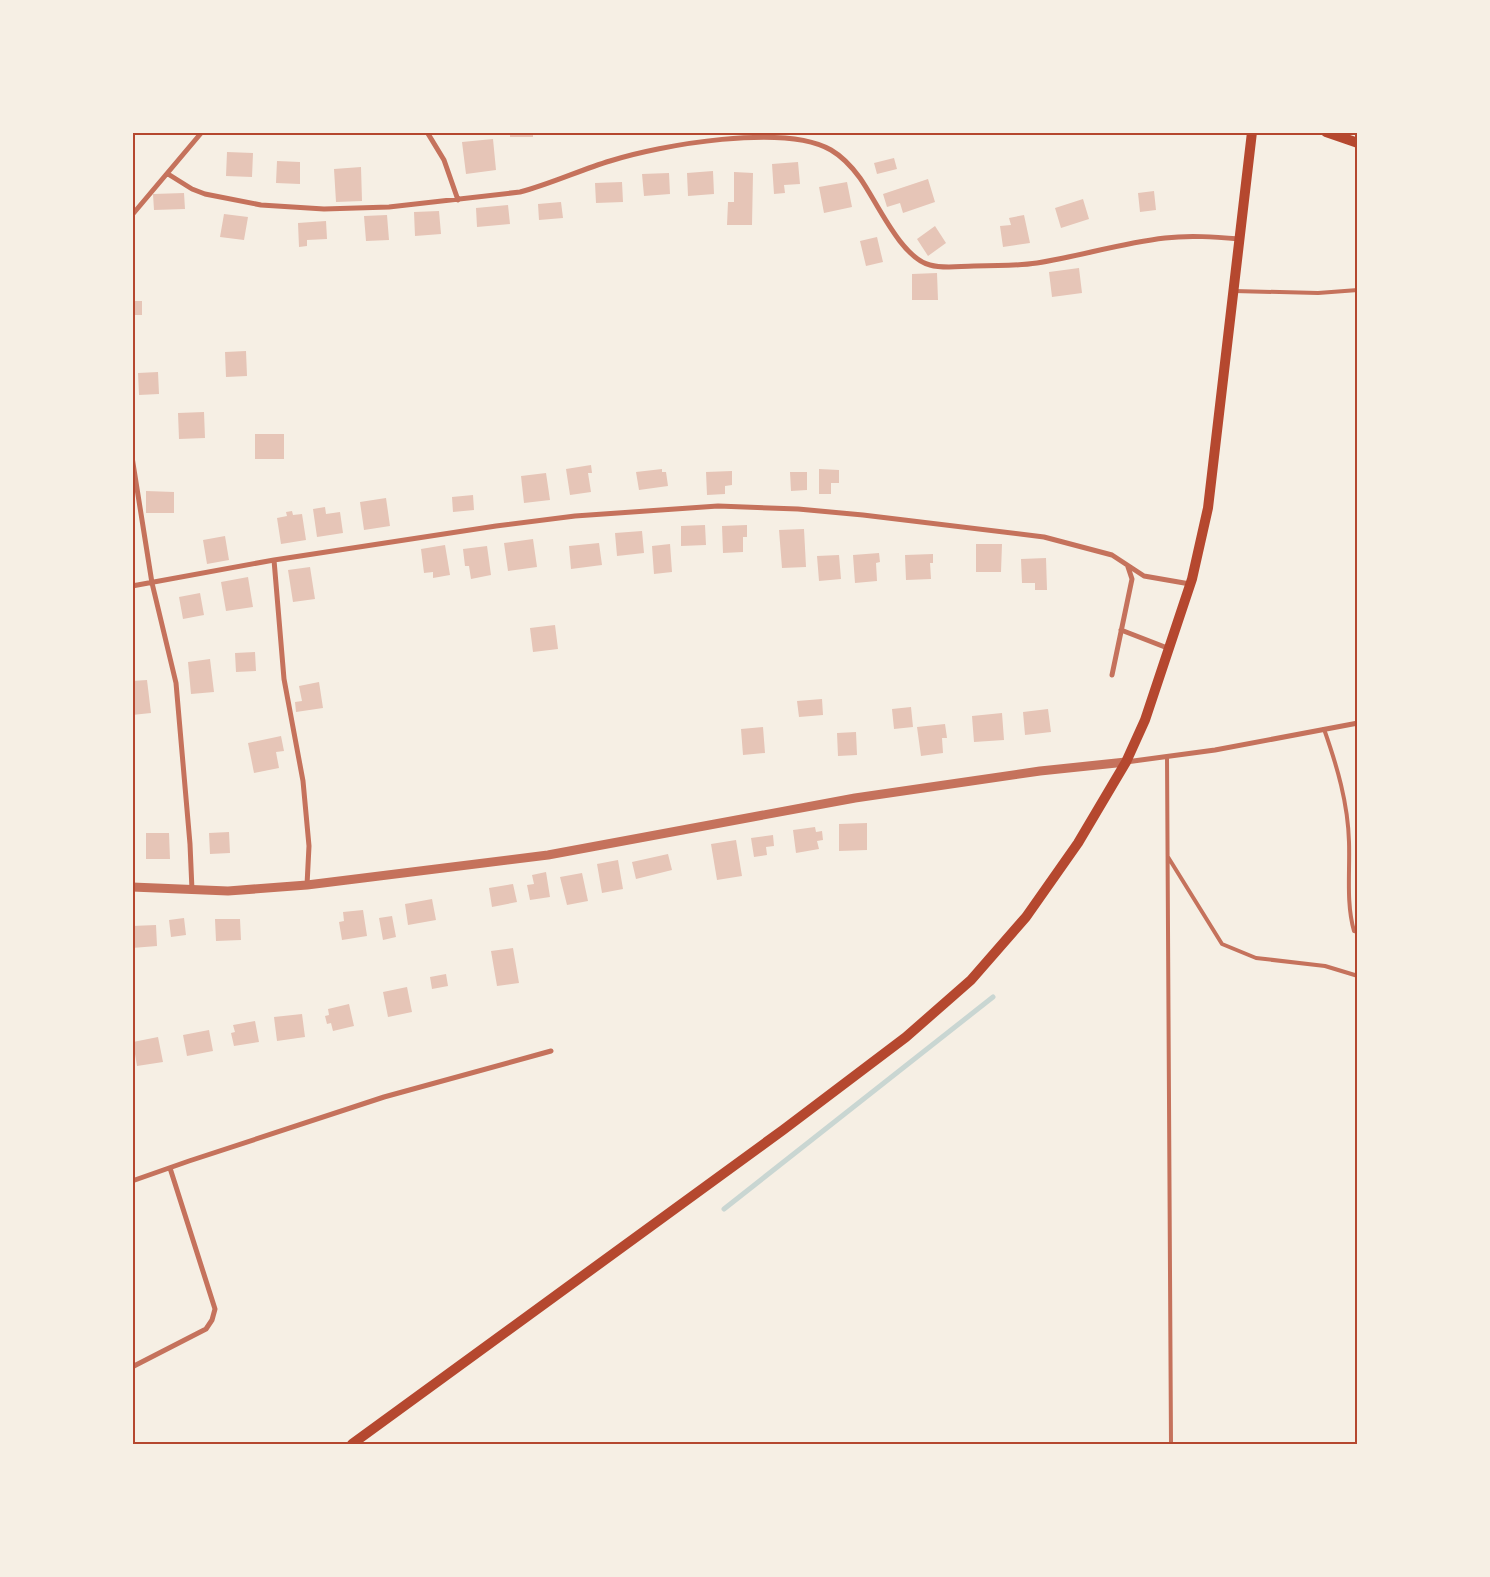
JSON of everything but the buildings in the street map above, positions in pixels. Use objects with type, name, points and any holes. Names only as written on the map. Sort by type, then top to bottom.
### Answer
[{"type":"main road","points":[[352,1444],[783,1130],[914,1030],[971,980],[1026,917],[1078,843],[1126,762],[1145,720],[1190,584],[1208,508],[1252,132]]},
{"type":"main road","points":[[1326,132],[1358,143]]},
{"type":"street","points":[[132,215],[202,132]]},
{"type":"street","points":[[427,132],[444,160],[458,200]]},
{"type":"street","points":[[168,174],[192,189],[205,194],[261,205],[351,210],[458,200],[535,188],[610,160],[648,151],[741,135],[786,139],[814,144],[830,150],[844,159],[859,177],[903,244],[916,259],[930,265],[1022,264],[1163,238],[1190,236],[1240,239]]},
{"type":"street","points":[[132,457],[152,582],[176,683],[192,890]]},
{"type":"street","points":[[132,586],[274,560],[575,516],[718,506],[854,514],[1044,537],[1112,555],[1144,576],[1190,584]]},
{"type":"street","points":[[274,560],[284,679],[303,781],[309,846],[307,885]]},
{"type":"street","points":[[1112,675],[1132,579],[1128,567]]},
{"type":"street","points":[[1121,630],[1170,649]]},
{"type":"street","points":[[132,887],[228,891],[307,885],[548,855],[855,798],[1040,772],[1167,757],[1358,723]]},
{"type":"street","points":[[132,1182],[384,1097],[551,1051]]},
{"type":"street","points":[[132,1367],[206,1329],[212,1320],[215,1309],[170,1168]]},
{"type":"lane","points":[[1234,291],[1318,292],[1358,290]]},
{"type":"lane","points":[[1324,729],[1337,764],[1345,806],[1349,841],[1350,917],[1354,931],[1358,932]]},
{"type":"lane","points":[[1167,757],[1171,1444]]},
{"type":"lane","points":[[1168,856],[1222,944],[1256,958],[1324,966],[1358,976]]},
{"type":"waterway","points":[[724,1209],[993,997]]}]
